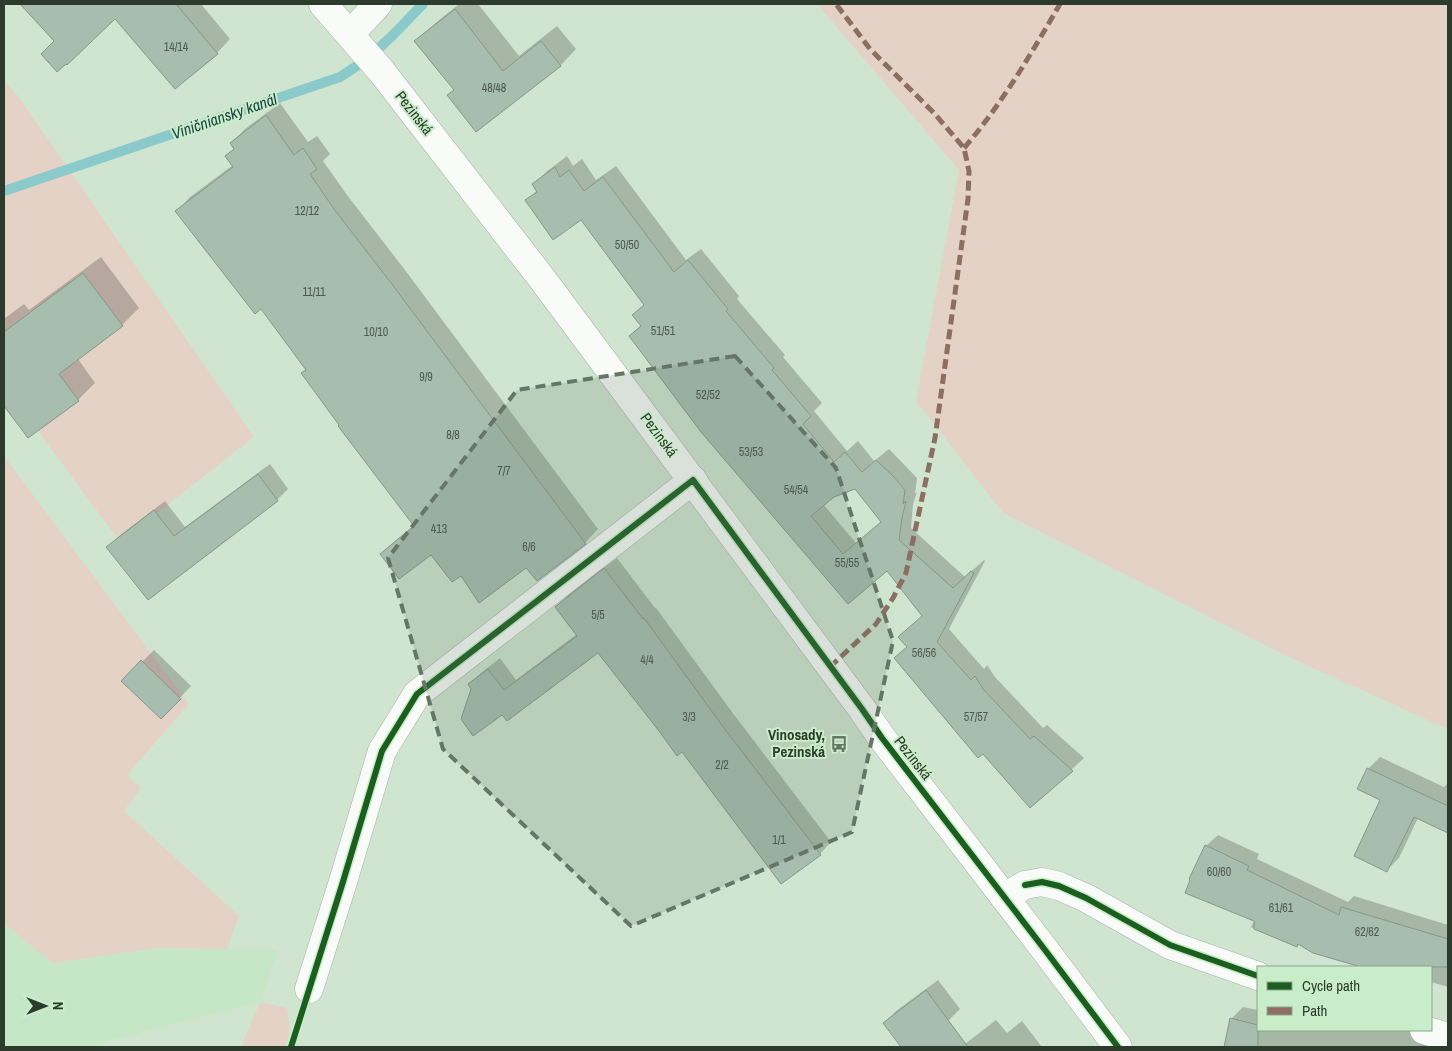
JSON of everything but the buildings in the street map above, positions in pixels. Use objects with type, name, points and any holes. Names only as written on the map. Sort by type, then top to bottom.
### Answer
[{"type":"main road","name":"Pezinská","points":[[323,4],[382,72],[543,280],[693,480],[882,738],[1118,1047]]},
{"type":"main road","points":[[356,42],[378,4]]},
{"type":"main road","points":[[309,989],[382,751],[417,694],[693,480]]},
{"type":"main road","points":[[1004,897],[1025,885],[1042,882],[1059,886],[1086,898],[1170,945],[1257,976]]},
{"type":"main road","points":[[1427,1031],[1448,1037]]},
{"type":"highlighted area","points":[[735,356],[836,468],[893,641],[852,832],[631,926],[443,749],[388,558],[517,390]]},
{"type":"shaded area","points":[[817,4],[1448,4],[1448,729],[1289,657],[1003,513],[916,401],[959,170]]},
{"type":"shaded area","points":[[4,81],[18,96],[254,437],[120,542],[4,385]]},
{"type":"shaded area","points":[[4,456],[189,704],[127,775],[141,788],[124,811],[239,916],[227,949],[158,948],[53,963],[4,924]]},
{"type":"shaded area","points":[[4,924],[53,963],[158,948],[278,950],[260,1002],[93,1045],[92,1047],[4,1047]]},
{"type":"shaded area","points":[[260,1002],[287,1008],[290,1031],[285,1047],[241,1047]]},
{"type":"waterway","name":"Viničniansky kanál","points":[[4,191],[340,77],[366,60],[423,4]]},
{"type":"marked path","points":[[830,667],[876,624],[906,573],[935,438],[968,199],[969,171],[964,148],[934,113],[870,49],[836,4]]},
{"type":"marked path","points":[[964,148],[991,114],[1027,60],[1060,4]]},
{"type":"cycle path","points":[[291,1047],[382,751],[417,694],[693,480],[882,738],[1118,1047]]},
{"type":"cycle path","points":[[1025,885],[1042,882],[1059,886],[1086,898],[1170,945],[1257,976]]},
{"type":"place","name":"Vinosady, Pezinská","points":[[839,744]]}]
